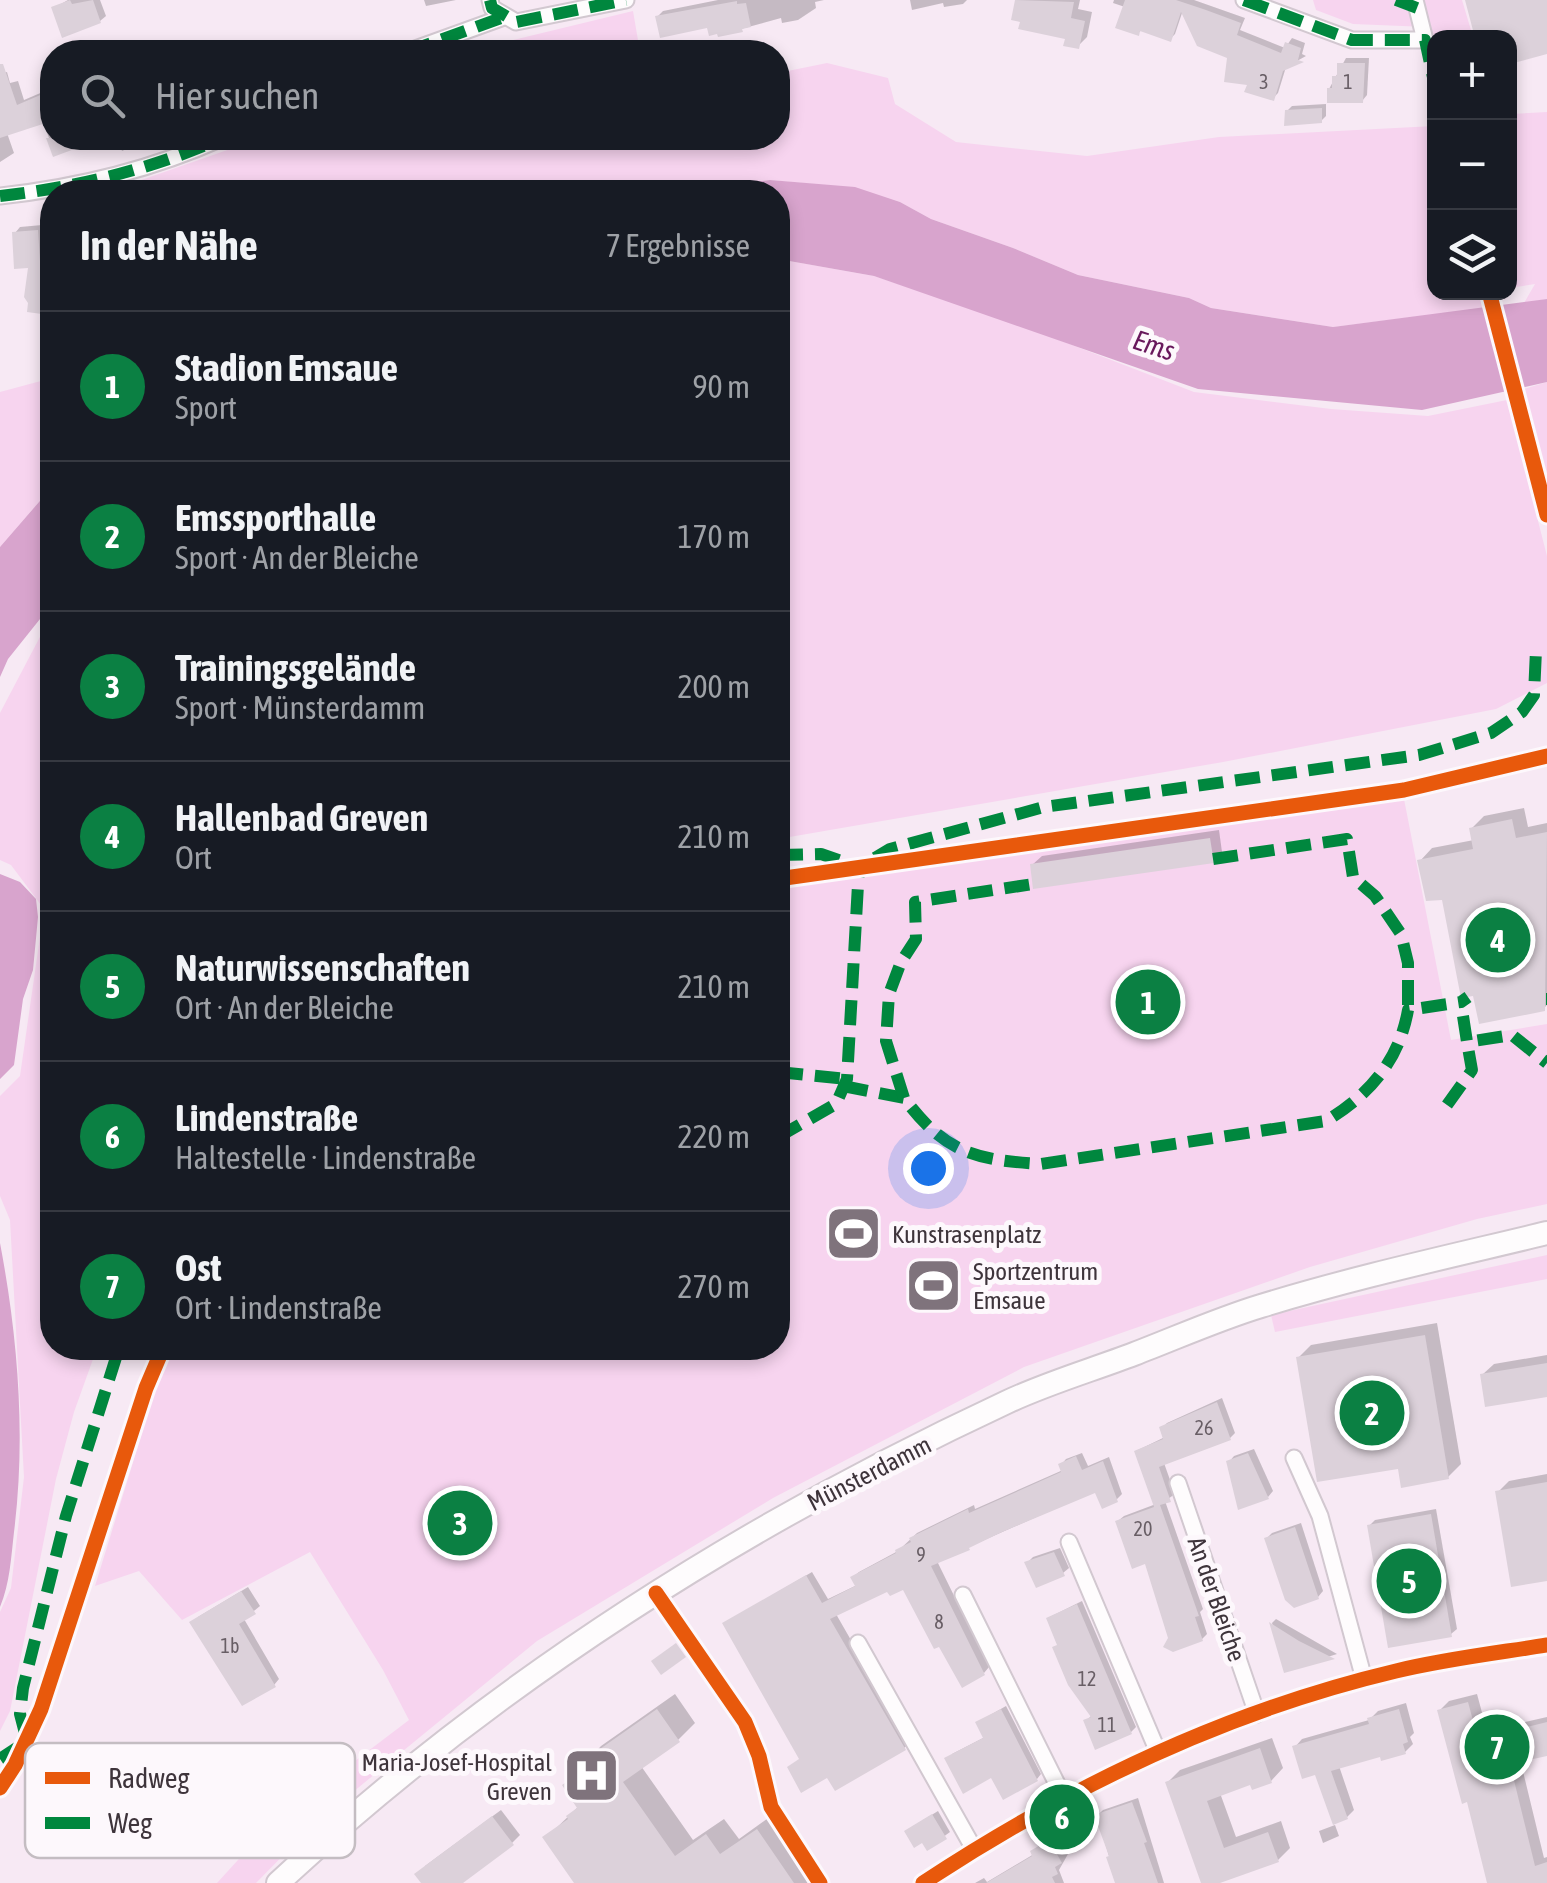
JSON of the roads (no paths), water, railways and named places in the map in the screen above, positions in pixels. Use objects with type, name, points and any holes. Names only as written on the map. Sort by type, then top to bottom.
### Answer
[{"type":"main road","name":"Münsterdamm","points":[[355,1812],[503,1694],[656,1593],[787,1515],[1009,1401],[1259,1307],[1547,1234]]},
{"type":"main road","name":"Münsterdamm","points":[[278,1883],[305,1858]]},
{"type":"street","points":[[490,0],[492,8],[516,22],[626,0]]},
{"type":"street","points":[[1244,0],[1352,40],[1425,40],[1414,0]]},
{"type":"street","points":[[442,40],[504,18]]},
{"type":"street","points":[[88,180],[190,150]]},
{"type":"street","points":[[0,196],[40,191]]},
{"type":"street","points":[[1294,1458],[1320,1516],[1364,1679]]},
{"type":"street","name":"An der Bleiche","points":[[1178,1483],[1257,1714]]},
{"type":"street","points":[[1070,1542],[1158,1752]]},
{"type":"street","points":[[656,1593],[745,1722],[759,1756],[772,1808],[820,1883]]},
{"type":"street","points":[[963,1595],[1064,1798]]},
{"type":"street","points":[[858,1644],[974,1849]]},
{"type":"street","points":[[923,1883],[1064,1798],[1158,1752],[1257,1714],[1364,1679],[1547,1645]]},
{"type":"water","name":"Ems","points":[[790,182],[855,187],[1078,275],[1189,298],[1211,308],[1333,327],[1547,299],[1547,382],[1422,410],[1198,389],[874,276],[790,261]]},
{"type":"water","points":[[40,501],[40,619],[8,659],[0,677],[0,547]]},
{"type":"water","points":[[0,874],[20,882],[36,899],[38,917],[33,970],[23,999],[14,1065],[0,1079]]},
{"type":"water","points":[[0,1243],[16,1351],[20,1423],[18,1496],[8,1580],[0,1607]]},
{"type":"place","name":"Hallenbad Greven","points":[[1498,940]]},
{"type":"place","name":"Stadion Emsaue","points":[[1148,1002]]},
{"type":"place","name":"Kunstrasenplatz","points":[[853,1234]]},
{"type":"place","name":"Sportzentrum Emsaue","points":[[934,1285]]},
{"type":"place","name":"Emssporthalle","points":[[1372,1413]]},
{"type":"place","name":"Trainingsgelände","points":[[460,1523]]},
{"type":"place","name":"Naturwissenschaften","points":[[1409,1581]]},
{"type":"place","name":"Ost","points":[[1497,1747]]},
{"type":"place","name":"Maria-Josef-Hospital Greven","points":[[591,1776]]},
{"type":"place","name":"Lindenstraße","points":[[1062,1817]]}]
